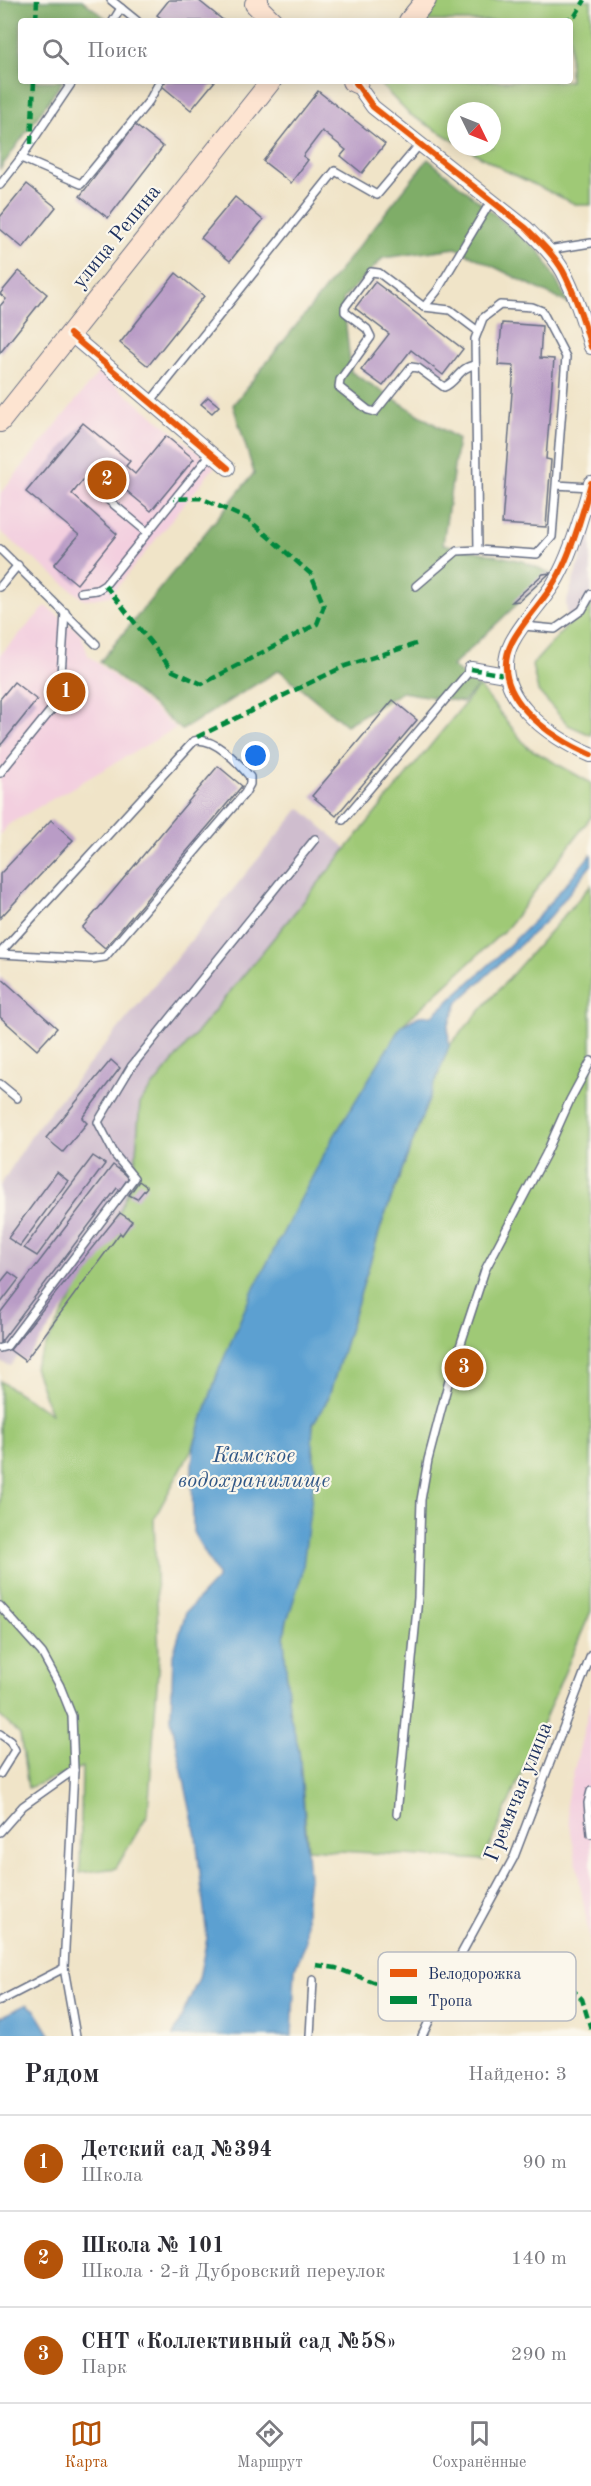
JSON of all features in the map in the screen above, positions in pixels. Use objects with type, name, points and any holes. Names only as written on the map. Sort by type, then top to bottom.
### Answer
[{"type":"main road","points":[[253,1],[269,18]]},
{"type":"main road","points":[[411,18],[422,1]]},
{"type":"main road","name":"улица Репина","points":[[1,419],[269,84]]},
{"type":"street","points":[[357,84],[373,107],[526,228],[548,250],[563,270],[591,347]]},
{"type":"street","points":[[70,334],[228,468]]},
{"type":"street","points":[[590,485],[558,577],[513,640],[506,658],[505,675],[513,694],[532,716],[566,745],[591,755]]},
{"type":"street","points":[[471,669],[505,675]]},
{"type":"lane","points":[[111,0],[133,18]]},
{"type":"lane","points":[[115,18],[121,8]]},
{"type":"lane","points":[[0,184],[21,158],[71,84]]},
{"type":"lane","points":[[21,158],[81,184],[149,101],[158,84]]},
{"type":"lane","points":[[150,402],[335,171],[377,195],[420,144]]},
{"type":"lane","points":[[424,307],[437,291],[491,201]]},
{"type":"lane","points":[[548,250],[591,243]]},
{"type":"lane","points":[[475,365],[465,367],[450,384],[444,387],[418,368],[411,367],[375,412],[368,410],[341,390],[338,384],[371,337],[367,329],[345,312],[345,307],[371,272],[379,273],[424,307],[450,310],[478,331]]},
{"type":"lane","points":[[416,586],[457,550],[537,554],[552,537],[566,357],[545,315],[542,311],[532,307],[500,305],[483,318],[475,339],[478,550]]},
{"type":"lane","points":[[81,592],[101,588],[211,454]]},
{"type":"lane","points":[[556,485],[590,485]]},
{"type":"lane","points":[[94,488],[147,532]]},
{"type":"lane","points":[[0,549],[96,644]]},
{"type":"lane","points":[[0,587],[18,565]]},
{"type":"lane","points":[[524,626],[555,629],[582,610],[591,594]]},
{"type":"lane","points":[[0,773],[56,704],[61,675],[65,612]]},
{"type":"lane","points":[[343,820],[471,669]]},
{"type":"lane","points":[[202,739],[212,743],[249,777],[250,784],[245,793],[105,957],[92,960],[0,953],[194,741],[202,739]]},
{"type":"lane","points":[[0,1348],[7,1346],[134,1178],[115,1155],[98,1122],[131,1066],[315,839]]},
{"type":"lane","points":[[397,1814],[418,1598],[421,1500],[428,1460],[449,1380],[485,1270],[546,1154],[591,1061]]},
{"type":"lane","points":[[0,1084],[17,1098]]},
{"type":"lane","points":[[0,1606],[42,1653],[60,1686],[72,1716],[74,1770],[64,1968],[76,2036]]},
{"type":"lane","name":"Гремячая улица","points":[[462,1952],[514,1857],[591,1655]]},
{"type":"lane","points":[[0,1734],[10,1741],[15,1750],[0,1774]]},
{"type":"lane","points":[[0,1832],[23,1806],[74,1770]]},
{"type":"lane","points":[[591,1791],[588,1803],[591,1834]]},
{"type":"lane","points":[[0,2001],[64,1968]]},
{"type":"lane","points":[[310,2036],[313,1980]]},
{"type":"lane","name":"Гремячая улица","points":[[422,2036],[429,2021]]},
{"type":"shaded area","points":[[99,372],[215,466],[110,596],[84,600],[0,531],[0,494]]},
{"type":"shaded area","points":[[591,527],[591,604],[568,625],[566,603]]},
{"type":"shaded area","points":[[46,606],[81,634],[88,655],[176,728],[9,824],[0,835],[0,655]]},
{"type":"shaded area","points":[[300,808],[347,849],[140,1102],[134,1178],[117,1216],[11,1366],[0,1362],[0,1186],[35,1130]]},
{"type":"shaded area","points":[[591,1701],[591,1947],[566,1803]]},
{"type":"green space","points":[[0,0],[82,0],[106,18],[18,18],[18,84],[61,84],[0,169]]},
{"type":"green space","points":[[438,0],[591,0],[591,205],[577,205],[480,156],[501,156],[501,102],[447,102],[447,137],[409,114],[380,84],[573,84],[573,18],[423,18]]},
{"type":"green space","points":[[428,159],[541,253],[569,304],[456,248],[383,258],[343,299],[351,372],[458,439],[443,544],[522,561],[550,573],[452,666],[478,687],[463,702],[402,692],[346,725],[279,670],[182,730],[100,662],[254,473],[233,405]]},
{"type":"green space","points":[[591,604],[591,735],[568,725],[538,691],[532,665],[568,625]]},
{"type":"green space","points":[[479,686],[527,747],[591,783],[591,817],[508,927],[401,1026],[218,1372],[194,1445],[154,1519],[159,1656],[148,1814],[116,1868],[80,1873],[82,1767],[28,1788],[20,1735],[0,1716],[0,1381],[51,1414],[34,1367],[117,1216],[134,1178],[140,1102]]},
{"type":"green space","points":[[591,885],[591,1611],[484,1860],[308,1849],[299,1750],[289,1710],[284,1639],[314,1454],[312,1431],[328,1399],[383,1220],[449,1046]]},
{"type":"water","name":"Камское водохранилище","points":[[591,854],[591,865],[550,917],[458,1002],[448,1027],[449,1046],[383,1220],[328,1399],[313,1424],[315,1470],[302,1574],[286,1624],[284,1639],[289,1711],[299,1750],[309,1878],[306,1901],[306,1943],[295,1968],[292,2036],[173,2036],[199,1978],[207,1938],[196,1836],[171,1719],[173,1655],[186,1612],[217,1579],[217,1574],[193,1532],[192,1466],[194,1445],[218,1372],[252,1292],[331,1141],[401,1026],[419,1016],[433,1015],[492,962],[538,917]]},
{"type":"water","points":[[27,2004],[35,2010],[51,2036],[0,2036],[0,2017]]},
{"type":"building","points":[[169,0],[198,0],[220,18],[161,18],[157,15]]},
{"type":"building","points":[[164,84],[213,84],[191,110],[162,86]]},
{"type":"building","points":[[318,91],[385,144],[362,173],[341,156],[346,150],[322,131],[303,156],[308,160],[291,183],[263,161]]},
{"type":"building","points":[[135,125],[163,147],[108,218],[80,196]]},
{"type":"building","points":[[27,184],[56,207],[23,248],[0,229],[0,217]]},
{"type":"building","points":[[235,197],[263,220],[230,261],[201,238]]},
{"type":"building","points":[[19,271],[47,294],[0,353],[0,306],[6,299],[0,294]]},
{"type":"building","points":[[176,273],[204,296],[148,366],[120,343]]},
{"type":"building","points":[[375,282],[463,349],[443,375],[411,350],[383,386],[361,370],[389,334],[355,308]]},
{"type":"building","points":[[502,323],[542,326],[540,358],[554,359],[546,459],[551,460],[546,527],[502,524],[514,366],[498,365]]},
{"type":"building","points":[[208,397],[219,406],[212,413],[201,404]]},
{"type":"building","points":[[83,423],[130,461],[126,466],[135,474],[166,436],[194,459],[151,511],[95,465],[72,494],[117,534],[77,584],[54,565],[79,535],[26,492]]},
{"type":"building","points":[[550,573],[519,601],[512,602],[543,574]]},
{"type":"building","points":[[14,682],[37,700],[0,746],[0,699]]},
{"type":"building","points":[[393,700],[417,720],[336,816],[312,796]]},
{"type":"building","points":[[218,766],[242,786],[105,948],[82,928]]},
{"type":"building","points":[[51,820],[73,840],[0,918],[0,874]]},
{"type":"building","points":[[0,977],[57,1028],[37,1050],[0,1017]]},
{"type":"building","points":[[111,1060],[120,1068],[82,1118],[87,1123],[63,1152],[46,1138]]},
{"type":"building","points":[[93,1156],[105,1164],[37,1256],[24,1248]]},
{"type":"building","points":[[113,1165],[129,1177],[120,1190],[117,1188],[0,1343],[0,1313]]},
{"type":"building","points":[[57,1172],[68,1181],[20,1246],[8,1238]]},
{"type":"building","points":[[139,1181],[147,1187],[137,1199],[129,1195]]},
{"type":"building","points":[[120,1213],[132,1221],[122,1235],[120,1233],[25,1361],[10,1350]]},
{"type":"building","points":[[9,1272],[19,1279],[0,1304],[0,1283]]},
{"type":"marked path","points":[[36,18],[37,0]]},
{"type":"marked path","points":[[570,18],[575,16],[585,0]]},
{"type":"marked path","points":[[31,144],[34,84]]},
{"type":"marked path","points":[[105,585],[173,671],[202,684],[317,624],[324,606],[311,574],[249,520],[201,498],[174,499]]},
{"type":"marked path","points":[[197,737],[345,666],[419,643]]},
{"type":"marked path","points":[[471,669],[505,675]]},
{"type":"marked path","points":[[316,1965],[336,1968],[378,1984]]},
{"type":"marked path","points":[[576,1993],[582,1999],[591,2029]]},
{"type":"cycle path","points":[[357,84],[373,107],[526,228],[546,248],[567,280],[579,308],[591,347]]},
{"type":"cycle path","points":[[70,334],[228,468]]},
{"type":"cycle path","points":[[591,483],[562,568],[512,642],[506,661],[508,679],[515,696],[526,711],[558,737],[591,755]]},
{"type":"place","name":"Школа № 101","points":[[107,480]]},
{"type":"place","name":"Детский сад №394","points":[[66,692]]},
{"type":"place","name":"СНТ «Коллективный сад №58»","points":[[464,1368]]}]
